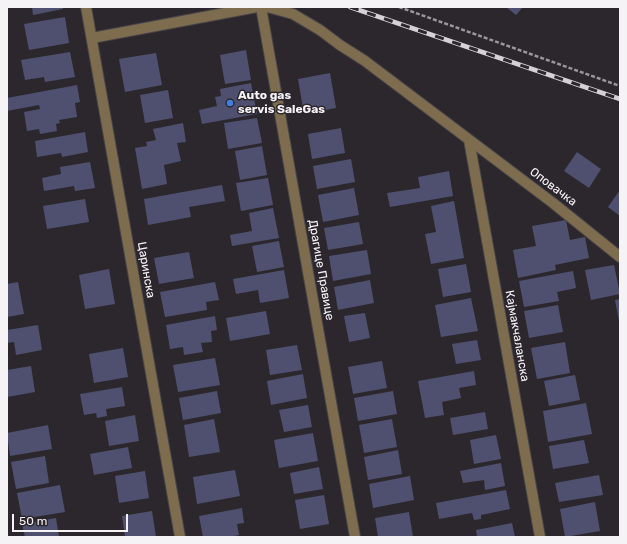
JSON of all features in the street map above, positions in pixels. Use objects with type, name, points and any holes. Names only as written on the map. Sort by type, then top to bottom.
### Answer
[{"type":"street","name":"Царинска","points":[[86,7],[180,537]]},
{"type":"street","points":[[92,38],[258,7]]},
{"type":"street","name":"Драгице Правице","points":[[262,7],[355,537]]},
{"type":"street","name":"Оповачка","points":[[267,7],[293,14],[320,30],[365,61],[553,203],[620,257]]},
{"type":"street","name":"Кајмакчаланска","points":[[469,140],[540,537]]},
{"type":"path","points":[[399,7],[620,86]]},
{"type":"building","points":[[32,7],[63,7],[63,9],[33,15]]},
{"type":"building","points":[[506,7],[523,7],[516,15]]},
{"type":"building","points":[[65,17],[69,43],[29,50],[24,24]]},
{"type":"building","points":[[246,50],[251,80],[225,84],[220,55]]},
{"type":"building","points":[[70,52],[75,77],[45,82],[44,77],[25,80],[21,60]]},
{"type":"building","points":[[156,53],[162,85],[125,92],[119,59]]},
{"type":"building","points":[[330,73],[336,108],[304,114],[298,79]]},
{"type":"building","points":[[251,83],[257,114],[202,124],[199,110],[217,106],[215,97],[221,96],[220,89]]},
{"type":"building","points":[[77,85],[80,102],[75,103],[77,117],[59,120],[60,123],[56,124],[57,131],[40,134],[39,129],[27,131],[24,112],[40,109],[39,105],[7,111],[7,98]]},
{"type":"building","points":[[168,90],[173,118],[145,123],[140,95]]},
{"type":"building","points":[[257,118],[262,143],[228,149],[224,123]]},
{"type":"building","points":[[183,123],[186,142],[177,143],[181,161],[164,165],[167,184],[142,189],[135,148],[147,146],[146,142],[156,140],[153,129]]},
{"type":"building","points":[[341,128],[345,153],[312,159],[308,134]]},
{"type":"building","points":[[85,132],[88,152],[62,157],[61,153],[37,157],[35,141]]},
{"type":"building","points":[[262,146],[267,175],[240,180],[235,151]]},
{"type":"building","points":[[577,152],[601,169],[589,188],[564,171]]},
{"type":"building","points":[[351,159],[355,182],[317,189],[313,166]]},
{"type":"building","points":[[90,162],[95,188],[75,191],[74,186],[44,191],[42,178],[61,174],[60,167]]},
{"type":"building","points":[[449,171],[453,196],[390,207],[387,193],[420,188],[418,177]]},
{"type":"building","points":[[268,178],[273,205],[241,211],[236,183]]},
{"type":"building","points":[[222,185],[225,201],[189,207],[191,217],[148,225],[144,199]]},
{"type":"building","points":[[354,188],[359,215],[323,222],[318,195]]},
{"type":"building","points":[[620,190],[620,216],[608,207]]},
{"type":"building","points":[[85,199],[89,222],[47,229],[43,206]]},
{"type":"building","points":[[454,201],[464,258],[431,264],[425,234],[436,232],[431,206]]},
{"type":"building","points":[[273,208],[279,238],[232,246],[230,235],[252,231],[249,213]]},
{"type":"building","points":[[566,220],[570,240],[585,237],[589,258],[555,265],[556,270],[518,278],[513,250],[536,246],[532,226]]},
{"type":"building","points":[[359,222],[363,244],[328,250],[324,228]]},
{"type":"building","points":[[279,241],[284,267],[257,272],[252,246]]},
{"type":"building","points":[[367,250],[371,274],[333,281],[329,256]]},
{"type":"building","points":[[189,252],[194,278],[159,284],[154,258]]},
{"type":"building","points":[[466,264],[471,292],[443,297],[438,269]]},
{"type":"building","points":[[614,265],[620,294],[591,300],[585,270]]},
{"type":"building","points":[[109,269],[115,304],[85,309],[79,275]]},
{"type":"building","points":[[284,270],[289,298],[260,303],[258,290],[236,294],[233,279]]},
{"type":"building","points":[[573,271],[576,288],[557,292],[559,301],[524,307],[519,281]]},
{"type":"building","points":[[370,280],[374,303],[338,310],[334,287]]},
{"type":"building","points":[[18,282],[24,314],[7,317],[7,284]]},
{"type":"building","points":[[215,282],[219,300],[206,302],[207,310],[165,317],[160,292]]},
{"type":"building","points":[[471,298],[478,331],[441,337],[435,305]]},
{"type":"building","points":[[620,299],[620,321],[619,321],[615,300]]},
{"type":"building","points":[[558,305],[563,332],[529,338],[524,311]]},
{"type":"building","points":[[266,311],[270,334],[230,341],[226,318]]},
{"type":"building","points":[[365,313],[370,338],[349,342],[344,316]]},
{"type":"building","points":[[215,316],[217,330],[211,331],[212,342],[201,343],[203,352],[184,355],[183,347],[170,349],[166,325]]},
{"type":"building","points":[[38,325],[42,350],[16,355],[14,342],[7,343],[7,330]]},
{"type":"building","points":[[477,340],[481,360],[456,364],[452,344]]},
{"type":"building","points":[[565,342],[570,373],[537,379],[531,348]]},
{"type":"building","points":[[297,345],[302,370],[270,375],[266,350]]},
{"type":"building","points":[[123,348],[128,377],[94,383],[89,354]]},
{"type":"building","points":[[215,358],[220,385],[178,392],[173,365]]},
{"type":"building","points":[[382,361],[387,388],[353,394],[348,367]]},
{"type":"building","points":[[31,366],[35,392],[7,397],[7,370]]},
{"type":"building","points":[[474,371],[476,385],[459,388],[461,398],[442,402],[444,415],[425,418],[418,381]]},
{"type":"building","points":[[303,374],[307,398],[271,405],[267,381]]},
{"type":"building","points":[[575,375],[580,400],[549,406],[544,381]]},
{"type":"building","points":[[122,387],[125,406],[106,409],[107,416],[97,418],[96,413],[84,415],[80,394]]},
{"type":"building","points":[[217,391],[221,413],[183,420],[179,398]]},
{"type":"building","points":[[393,391],[397,414],[358,421],[354,398]]},
{"type":"building","points":[[586,403],[592,434],[548,442],[543,411]]},
{"type":"building","points":[[308,405],[312,427],[284,432],[279,410]]},
{"type":"building","points":[[485,412],[488,429],[453,435],[450,418]]},
{"type":"building","points":[[135,415],[139,441],[109,446],[105,421]]},
{"type":"building","points":[[214,419],[220,452],[189,457],[184,425]]},
{"type":"building","points":[[392,419],[397,447],[364,453],[359,425]]},
{"type":"building","points":[[48,425],[52,449],[10,456],[7,433]]},
{"type":"building","points":[[313,433],[318,461],[279,468],[274,440]]},
{"type":"building","points":[[496,435],[501,459],[474,464],[470,440]]},
{"type":"building","points":[[584,440],[589,463],[553,469],[549,446]]},
{"type":"building","points":[[128,447],[132,468],[94,475],[90,454]]},
{"type":"building","points":[[398,450],[402,474],[368,480],[364,457]]},
{"type":"building","points":[[45,456],[49,483],[16,489],[11,462]]},
{"type":"building","points":[[501,463],[505,486],[485,490],[484,480],[463,483],[460,471]]},
{"type":"building","points":[[319,467],[323,489],[294,494],[290,473]]},
{"type":"building","points":[[235,470],[240,496],[197,504],[193,477]]},
{"type":"building","points":[[145,471],[149,498],[119,503],[115,476]]},
{"type":"building","points":[[599,475],[603,495],[559,502],[555,483]]},
{"type":"building","points":[[410,476],[414,500],[373,508],[369,484]]},
{"type":"building","points":[[60,485],[65,512],[22,519],[17,493]]},
{"type":"building","points":[[506,490],[510,509],[481,515],[481,519],[474,520],[472,513],[439,519],[436,503]]},
{"type":"building","points":[[324,495],[329,524],[300,529],[295,500]]},
{"type":"building","points":[[595,502],[600,531],[565,537],[560,509]]},
{"type":"building","points":[[242,508],[244,523],[237,524],[239,535],[230,537],[203,537],[199,516]]},
{"type":"building","points":[[152,511],[156,537],[125,537],[122,516]]},
{"type":"building","points":[[409,512],[413,537],[378,537],[375,518]]},
{"type":"building","points":[[56,518],[59,537],[25,537],[22,524]]},
{"type":"building","points":[[512,523],[515,537],[477,537],[476,530]]},
{"type":"railway","points":[[350,7],[620,99]]},
{"type":"place","name":"Auto gas servis SaleGas","points":[[230,103]]}]
